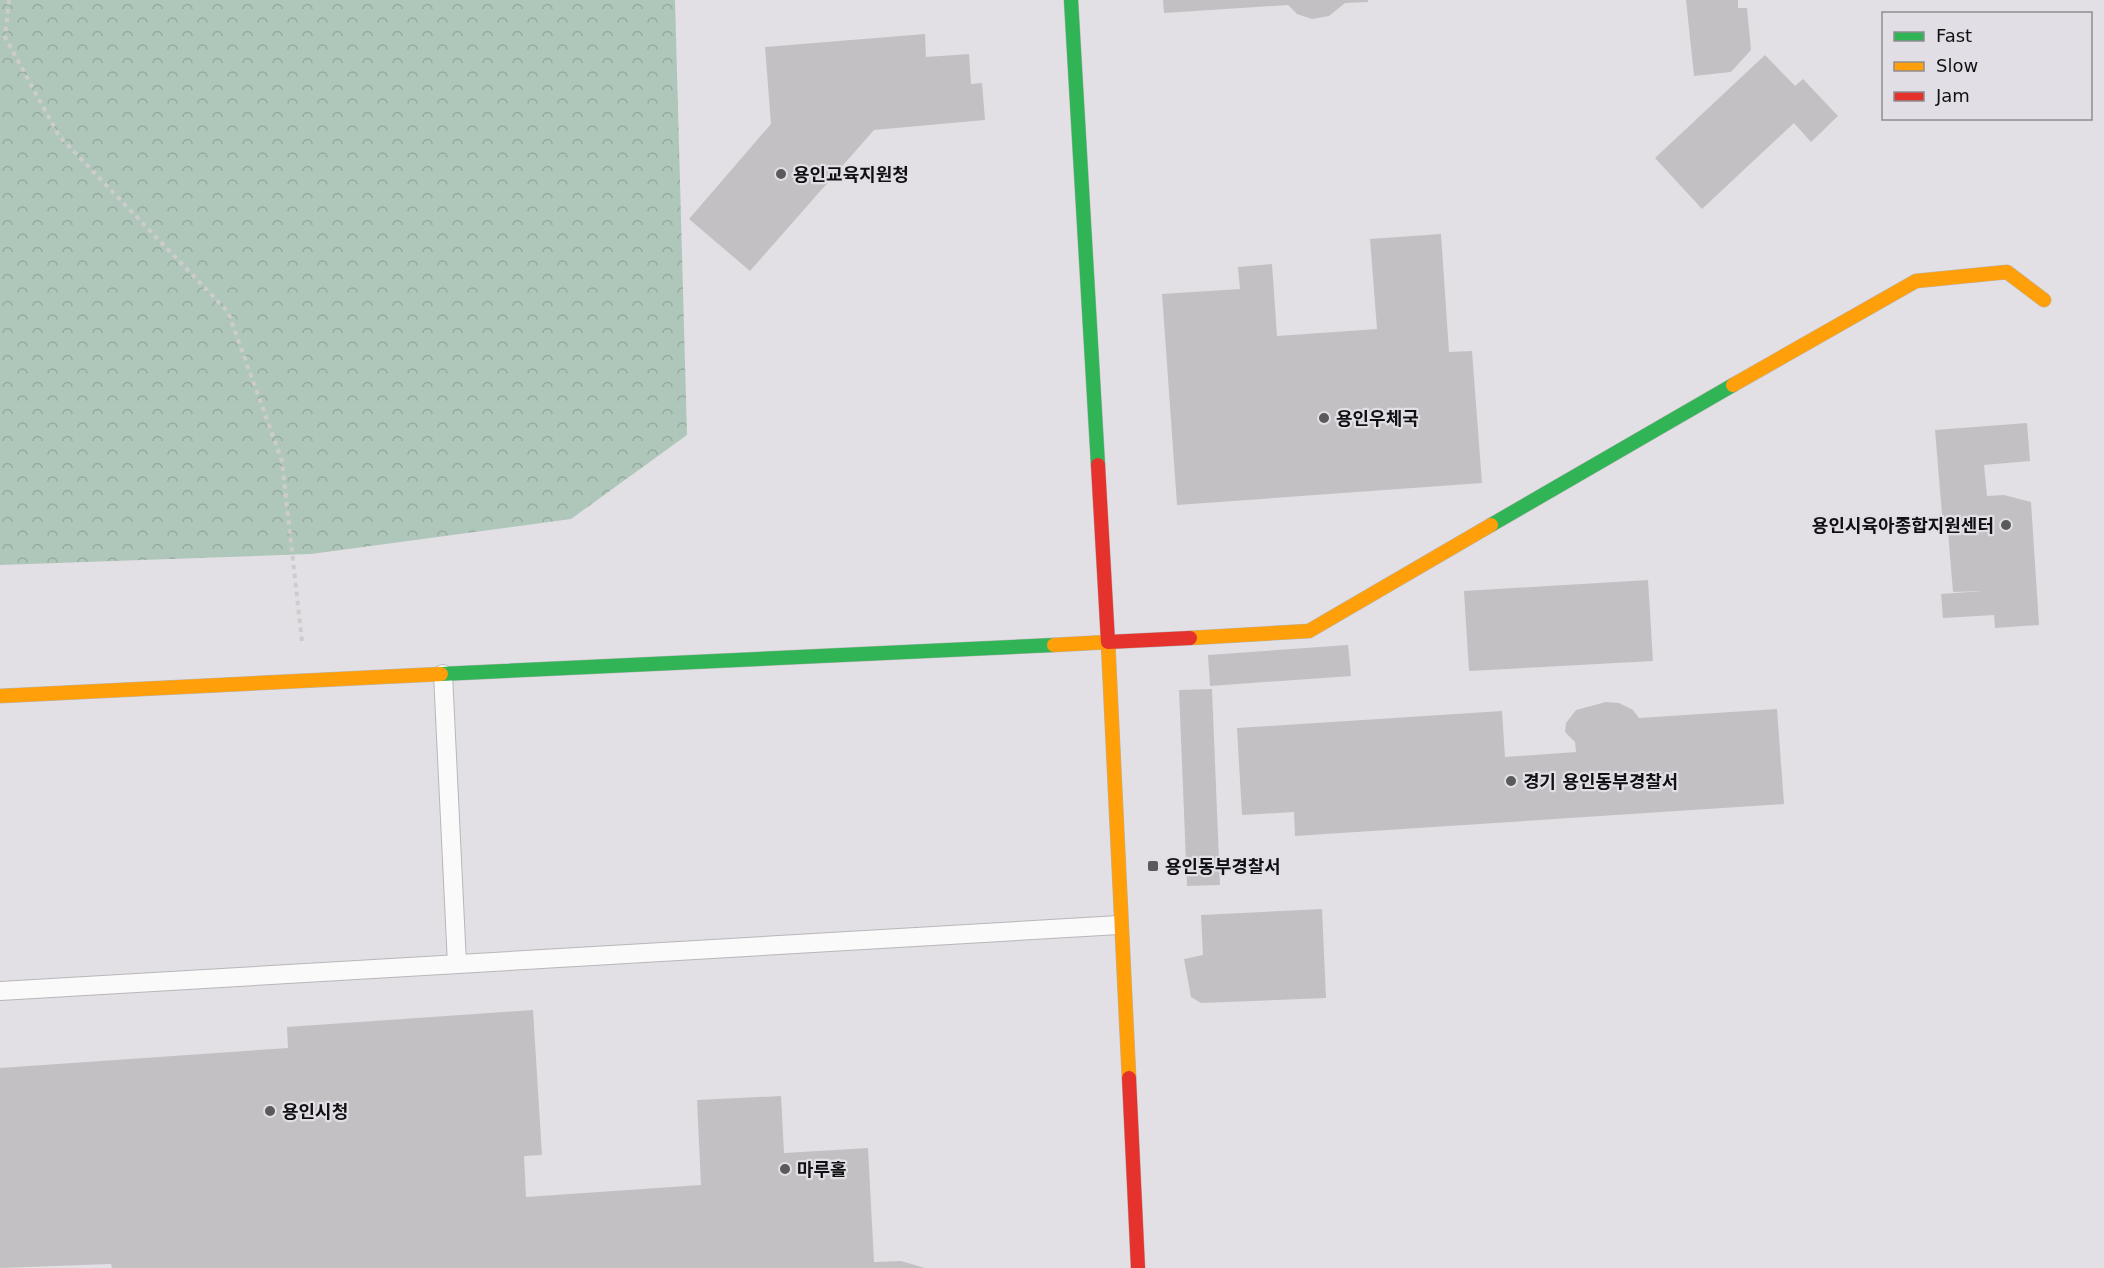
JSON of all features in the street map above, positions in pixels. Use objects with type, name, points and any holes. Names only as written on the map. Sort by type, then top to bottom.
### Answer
[{"type":"street","points":[[1071,0],[1108,642],[1119,926],[1138,1268]]},
{"type":"street","points":[[0,696],[1309,631],[1887,295],[1916,281],[2007,272],[2044,300]]},
{"type":"lane","points":[[444,674],[457,964]]},
{"type":"lane","points":[[0,992],[1119,926]]},
{"type":"path","points":[[9,0],[4,37],[59,136],[228,312],[282,461],[302,642]]},
{"type":"green space","points":[[0,0],[675,0],[687,435],[571,519],[311,554],[0,565]]},
{"type":"building","points":[[1163,0],[1368,0],[1368,2],[1345,3],[1329,16],[1312,19],[1297,14],[1288,5],[1164,13]]},
{"type":"building","points":[[1686,0],[1738,0],[1738,8],[1747,8],[1751,50],[1731,72],[1694,76]]},
{"type":"building","name":"용인교육지원청","points":[[925,34],[926,57],[969,54],[971,84],[982,83],[985,120],[874,130],[750,271],[689,219],[771,124],[765,47]]},
{"type":"building","points":[[1765,55],[1795,86],[1803,79],[1838,116],[1811,142],[1794,123],[1702,209],[1655,158]]},
{"type":"building","name":"용인우체국","points":[[1441,234],[1449,352],[1472,351],[1482,483],[1177,505],[1162,294],[1240,289],[1238,267],[1272,264],[1277,336],[1377,329],[1370,239]]},
{"type":"building","name":"용인시육아종합지원센터","points":[[2027,423],[2030,461],[1984,465],[1987,496],[2004,495],[2031,502],[2039,625],[1995,628],[1994,615],[1943,618],[1941,594],[1983,591],[1953,592],[1948,532],[1981,530],[1980,524],[1943,526],[1935,430]]},
{"type":"building","points":[[1648,580],[1653,661],[1469,671],[1464,591]]},
{"type":"building","points":[[1348,645],[1351,676],[1210,686],[1208,655]]},
{"type":"building","points":[[1212,689],[1220,885],[1187,886],[1179,690]]},
{"type":"building","name":"경기 용인동부경찰서","points":[[1606,702],[1619,703],[1633,710],[1639,718],[1777,709],[1784,804],[1295,836],[1294,812],[1242,815],[1237,728],[1502,711],[1505,757],[1576,752],[1575,742],[1565,732],[1566,723],[1576,710]]},
{"type":"building","points":[[1322,909],[1326,998],[1201,1003],[1191,997],[1184,959],[1203,955],[1201,915]]},
{"type":"building","name":"용인시청","points":[[533,1010],[542,1155],[524,1156],[526,1197],[701,1185],[697,1100],[781,1096],[784,1153],[868,1148],[874,1262],[901,1261],[925,1268],[112,1268],[111,1264],[0,1268],[0,1068],[288,1048],[287,1027]]},
{"type":"traffic: fast","points":[[1071,0],[1098,465]]},
{"type":"traffic: fast","points":[[1491,525],[1733,385]]},
{"type":"traffic: fast","points":[[441,674],[1054,645]]},
{"type":"traffic: slow","points":[[1733,385],[1916,281],[2007,272],[2044,300]]},
{"type":"traffic: slow","points":[[1190,638],[1309,631],[1491,525]]},
{"type":"traffic: slow","points":[[1054,645],[1108,642],[1129,1078]]},
{"type":"traffic: slow","points":[[0,696],[441,674]]},
{"type":"traffic: jam","points":[[1098,465],[1108,642],[1190,638]]},
{"type":"traffic: jam","points":[[1129,1078],[1138,1268]]},
{"type":"place","name":"용인교육지원청","points":[[781,174]]},
{"type":"place","name":"용인우체국","points":[[1324,418]]},
{"type":"place","name":"용인시육아종합지원센터","points":[[2006,525]]},
{"type":"place","name":"경기 용인동부경찰서","points":[[1511,781]]},
{"type":"place","name":"용인동부경찰서","points":[[1153,866]]},
{"type":"place","name":"용인시청","points":[[270,1111]]},
{"type":"place","name":"마루홀","points":[[785,1169]]}]
